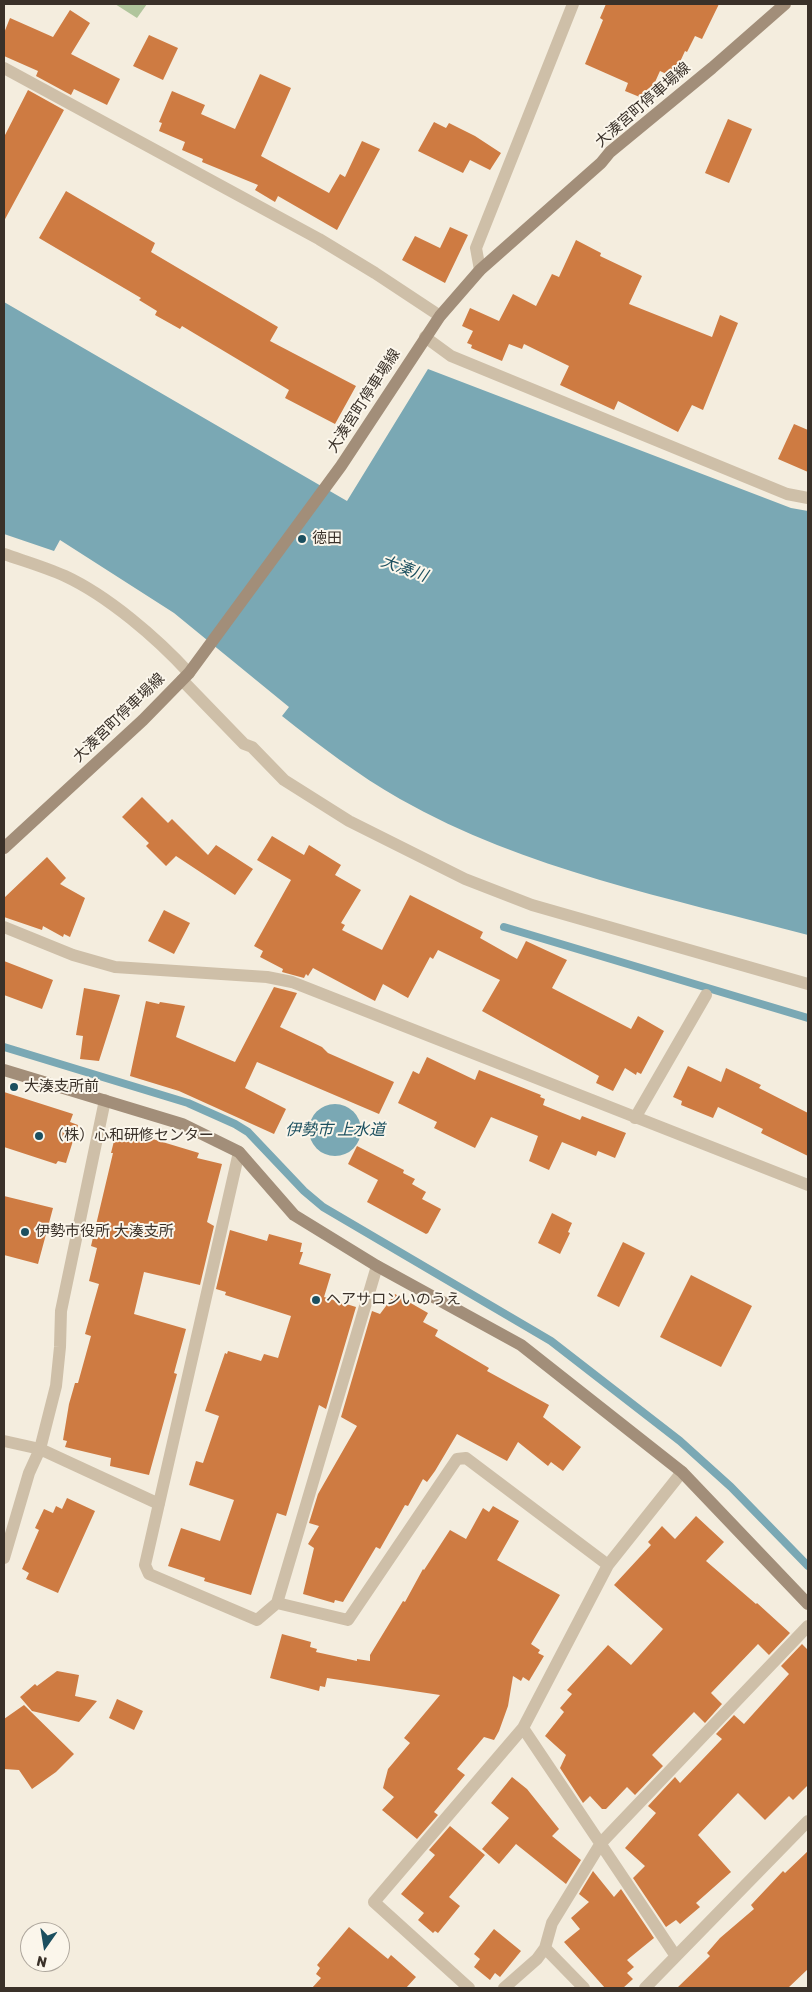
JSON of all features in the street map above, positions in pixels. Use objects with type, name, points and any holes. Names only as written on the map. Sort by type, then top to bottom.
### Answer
[{"type":"main road","name":"大湊宮町停車場線","points":[[4,848],[143,720],[187,674],[341,466],[440,316],[480,270],[602,163],[610,152],[712,68],[785,4]]},
{"type":"main road","points":[[4,1070],[182,1124],[239,1152],[294,1214],[377,1266],[522,1345],[682,1472],[808,1604]]},
{"type":"street","points":[[480,270],[476,248],[573,4]]},
{"type":"street","points":[[4,68],[376,272],[440,316]]},
{"type":"street","points":[[425,337],[451,356],[622,428],[787,494],[808,498]]},
{"type":"street","points":[[4,554],[52,570],[95,594],[146,630],[187,674],[244,744],[252,746],[284,780],[349,822],[465,879],[532,906],[808,984]]},
{"type":"street","points":[[4,927],[73,955],[115,967],[248,976],[292,982],[808,1185]]},
{"type":"street","points":[[635,1118],[706,995]]},
{"type":"street","points":[[4,1558],[29,1473],[40,1449],[56,1386],[61,1311],[104,1100]]},
{"type":"street","points":[[239,1152],[145,1565],[149,1574],[258,1620],[276,1603],[377,1266]]},
{"type":"street","points":[[4,1441],[40,1449],[159,1504]]},
{"type":"street","points":[[276,1603],[348,1620],[457,1459],[466,1458],[608,1565]]},
{"type":"street","points":[[470,1988],[374,1902],[523,1728],[608,1565],[682,1472]]},
{"type":"street","points":[[504,1988],[537,1959],[545,1948],[552,1923],[601,1843],[808,1626]]},
{"type":"street","points":[[523,1728],[675,1955]]},
{"type":"street","points":[[645,1988],[675,1955],[808,1822]]},
{"type":"street","points":[[545,1948],[584,1988]]},
{"type":"green space","points":[[115,4],[147,4],[137,18]]},
{"type":"water","name":"大湊川","points":[[4,302],[347,501],[428,369],[791,508],[808,511],[808,935],[599,880],[497,845],[448,824],[384,790],[282,716],[289,707],[174,613],[60,540],[54,551],[4,534]]},
{"type":"water","name":"伊勢市 上水道","points":[[335,1104],[345,1106],[353,1112],[359,1120],[361,1130],[359,1140],[353,1148],[345,1154],[335,1156],[325,1154],[317,1148],[311,1140],[309,1130],[311,1120],[317,1112],[325,1106]]},
{"type":"building","points":[[606,4],[719,4],[702,39],[695,36],[687,52],[685,51],[673,77],[660,71],[647,100],[625,91],[628,83],[585,64],[603,20],[600,18]]},
{"type":"building","points":[[70,10],[90,23],[71,54],[120,79],[107,105],[74,89],[71,95],[36,76],[38,71],[4,56],[4,33],[10,18],[53,37]]},
{"type":"building","points":[[149,35],[178,48],[163,80],[133,66]]},
{"type":"building","points":[[260,74],[291,88],[261,156],[329,193],[340,174],[345,177],[362,141],[380,149],[337,230],[278,196],[275,202],[255,190],[258,185],[202,162],[203,159],[182,150],[185,142],[159,131],[162,123],[159,122],[172,91],[205,105],[201,114],[235,129]]},
{"type":"building","points":[[28,90],[64,110],[4,221],[4,137]]},
{"type":"building","points":[[728,119],[752,129],[729,183],[705,173]]},
{"type":"building","points":[[434,122],[446,128],[449,123],[475,136],[501,153],[490,170],[470,160],[463,173],[418,151]]},
{"type":"building","points":[[66,191],[155,243],[151,252],[278,327],[270,341],[356,386],[335,424],[285,398],[289,390],[182,326],[180,329],[155,315],[157,311],[139,300],[141,298],[39,238]]},
{"type":"building","points":[[450,227],[468,235],[445,283],[402,260],[415,236],[440,248]]},
{"type":"building","points":[[576,240],[601,253],[600,256],[642,276],[629,304],[712,337],[720,315],[738,323],[703,410],[692,405],[678,432],[618,401],[614,410],[560,385],[569,366],[524,344],[522,349],[509,344],[502,361],[471,348],[472,345],[467,343],[473,331],[462,326],[470,308],[499,321],[513,294],[536,306],[552,274],[559,277]]},
{"type":"building","points":[[794,424],[808,430],[808,472],[778,459]]},
{"type":"building","points":[[142,797],[168,823],[172,819],[208,855],[216,845],[253,869],[235,895],[176,856],[166,866],[146,846],[149,843],[122,817]]},
{"type":"building","points":[[272,836],[304,855],[309,845],[341,865],[335,875],[361,890],[341,923],[345,925],[342,930],[382,950],[410,895],[483,932],[480,938],[517,959],[526,941],[567,960],[552,988],[631,1029],[638,1016],[664,1031],[641,1074],[637,1072],[636,1075],[625,1068],[613,1091],[596,1083],[599,1076],[482,1011],[500,980],[438,950],[433,959],[430,957],[408,998],[383,984],[375,1001],[313,968],[308,976],[306,974],[304,978],[282,972],[283,969],[260,957],[263,951],[254,946],[291,880],[257,860]]},
{"type":"building","points":[[47,857],[66,878],[60,884],[85,898],[70,937],[64,934],[63,937],[43,926],[42,930],[4,917],[4,898]]},
{"type":"building","points":[[164,910],[190,923],[174,954],[148,941]]},
{"type":"building","points":[[4,961],[53,980],[42,1009],[4,995]]},
{"type":"building","points":[[274,987],[297,993],[280,1027],[322,1047],[328,1053],[394,1082],[379,1114],[257,1062],[245,1088],[286,1109],[274,1134],[179,1091],[130,1076],[146,1001],[185,1006],[176,1037],[235,1062]]},
{"type":"building","points":[[84,988],[120,995],[99,1061],[80,1059],[83,1036],[76,1035]]},
{"type":"building","points":[[427,1057],[475,1080],[479,1070],[541,1095],[540,1097],[545,1099],[543,1105],[580,1120],[582,1116],[626,1133],[615,1158],[598,1151],[596,1156],[562,1142],[549,1170],[529,1161],[538,1136],[491,1117],[475,1148],[434,1128],[437,1122],[398,1103],[413,1071],[419,1074]]},
{"type":"building","points":[[688,1066],[721,1082],[726,1068],[761,1085],[759,1088],[808,1113],[808,1156],[761,1133],[763,1129],[718,1107],[713,1118],[681,1105],[682,1101],[673,1097]]},
{"type":"building","name":"（株）心和研修センター","points":[[4,1092],[73,1114],[70,1122],[78,1125],[66,1163],[58,1161],[56,1164],[4,1147]]},
{"type":"building","points":[[126,1131],[199,1153],[197,1158],[222,1164],[207,1222],[214,1226],[200,1285],[144,1272],[134,1314],[186,1329],[174,1373],[177,1374],[149,1475],[110,1466],[111,1458],[65,1447],[67,1441],[63,1440],[69,1404],[75,1383],[78,1383],[91,1336],[85,1334],[99,1284],[89,1281],[97,1248],[91,1246],[115,1137]]},
{"type":"building","points":[[357,1146],[404,1170],[403,1173],[415,1179],[412,1184],[426,1192],[422,1199],[441,1209],[428,1233],[426,1234],[367,1202],[378,1180],[348,1164]]},
{"type":"building","name":"伊勢市役所 大湊支所","points":[[4,1196],[53,1208],[38,1264],[4,1255]]},
{"type":"building","points":[[552,1213],[572,1223],[568,1232],[570,1233],[560,1254],[538,1243]]},
{"type":"building","points":[[230,1230],[267,1241],[269,1234],[302,1243],[300,1252],[303,1252],[299,1264],[331,1274],[324,1297],[356,1307],[326,1409],[319,1405],[286,1516],[277,1513],[251,1595],[204,1581],[205,1578],[168,1566],[181,1528],[220,1541],[234,1500],[189,1485],[196,1461],[203,1463],[219,1416],[205,1411],[225,1353],[227,1354],[228,1351],[261,1361],[264,1354],[278,1358],[291,1316],[225,1295],[226,1292],[216,1289]]},
{"type":"building","points":[[623,1242],[645,1253],[619,1307],[597,1296]]},
{"type":"building","points":[[691,1275],[752,1306],[721,1367],[660,1337]]},
{"type":"building","points":[[395,1294],[428,1313],[423,1322],[438,1330],[435,1336],[489,1368],[487,1371],[549,1405],[543,1417],[581,1447],[563,1471],[551,1462],[548,1466],[518,1442],[507,1461],[457,1434],[427,1482],[423,1479],[408,1506],[405,1505],[380,1549],[376,1547],[343,1602],[335,1600],[334,1603],[303,1594],[314,1548],[308,1544],[319,1526],[309,1523],[318,1494],[357,1426],[341,1417],[372,1311],[380,1314]]},
{"type":"building","points":[[67,1498],[95,1511],[58,1593],[26,1579],[29,1573],[22,1569],[39,1530],[35,1528],[44,1509],[53,1513],[56,1506],[62,1509]]},
{"type":"building","points":[[493,1506],[519,1521],[497,1560],[560,1595],[531,1644],[540,1650],[538,1653],[544,1656],[529,1681],[523,1677],[521,1681],[513,1676],[508,1706],[494,1740],[484,1737],[457,1769],[465,1775],[434,1812],[438,1815],[417,1839],[382,1810],[394,1797],[383,1788],[388,1769],[410,1743],[404,1738],[440,1695],[327,1678],[325,1687],[320,1686],[319,1691],[270,1678],[282,1634],[311,1642],[310,1647],[317,1649],[316,1652],[357,1661],[357,1659],[370,1661],[370,1655],[403,1601],[405,1602],[423,1569],[450,1530],[466,1539],[483,1508],[489,1512]]},
{"type":"building","points":[[696,1516],[724,1542],[706,1561],[790,1633],[769,1655],[758,1644],[711,1693],[722,1704],[705,1723],[694,1712],[652,1755],[663,1766],[635,1795],[627,1787],[606,1809],[602,1809],[590,1796],[583,1803],[560,1768],[566,1755],[545,1736],[564,1712],[560,1708],[572,1694],[567,1690],[608,1645],[631,1665],[663,1629],[614,1585],[651,1545],[648,1542],[662,1526],[675,1539]]},
{"type":"building","points":[[802,1644],[808,1650],[808,1785],[793,1800],[789,1796],[765,1820],[738,1793],[698,1835],[731,1872],[696,1903],[700,1907],[680,1924],[676,1920],[666,1927],[633,1878],[645,1866],[625,1848],[656,1813],[648,1806],[675,1777],[680,1783],[722,1739],[716,1734],[734,1715],[744,1724],[789,1674],[781,1666]]},
{"type":"building","points":[[57,1671],[79,1675],[75,1696],[97,1701],[79,1722],[32,1711],[20,1697],[35,1684],[37,1686]]},
{"type":"building","points":[[117,1699],[143,1711],[134,1730],[109,1718]]},
{"type":"building","points":[[24,1705],[74,1754],[56,1772],[32,1789],[19,1770],[4,1769],[4,1719]]},
{"type":"building","points":[[512,1777],[527,1789],[559,1829],[552,1836],[581,1860],[566,1884],[516,1844],[499,1864],[482,1849],[509,1818],[491,1803]]},
{"type":"building","points":[[450,1826],[485,1855],[449,1897],[460,1906],[438,1933],[435,1931],[433,1933],[418,1920],[424,1913],[401,1894],[435,1855],[429,1850]]},
{"type":"building","points":[[808,1851],[808,1969],[788,1988],[677,1988],[710,1956],[707,1953],[720,1938],[754,1909],[751,1905],[783,1871],[785,1873]]},
{"type":"building","points":[[593,1871],[614,1897],[621,1889],[654,1938],[627,1960],[634,1967],[627,1973],[633,1979],[623,1988],[605,1988],[564,1942],[580,1929],[571,1918],[589,1902],[579,1894]]},
{"type":"building","points":[[349,1927],[388,1959],[391,1955],[416,1977],[406,1988],[312,1988],[321,1978],[316,1974],[320,1968],[317,1965]]},
{"type":"building","points":[[494,1929],[521,1951],[500,1977],[495,1973],[490,1980],[474,1967],[480,1959],[474,1954]]},
{"type":"waterway","points":[[504,927],[808,1018]]},
{"type":"waterway","points":[[4,1047],[188,1103],[235,1124],[248,1132],[304,1191],[323,1207],[551,1341],[680,1441],[731,1487],[808,1566]]},
{"type":"place","name":"徳田","points":[[302,539]]},
{"type":"place","name":"大湊支所前","points":[[14,1087]]},
{"type":"place","name":"（株）心和研修センター","points":[[39,1136]]},
{"type":"place","name":"伊勢市役所 大湊支所","points":[[25,1232]]},
{"type":"place","name":"ヘアサロンいのうえ","points":[[316,1300]]}]
